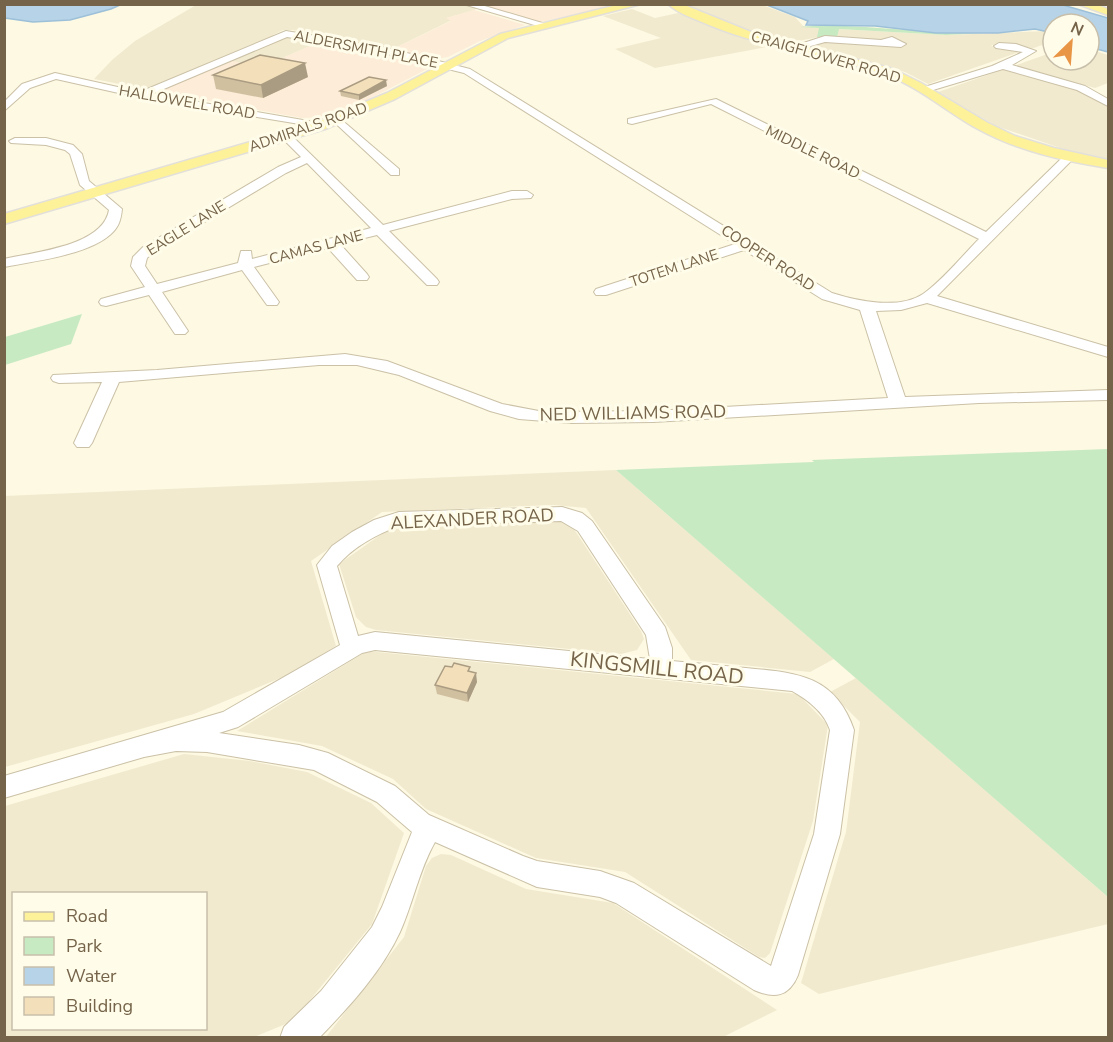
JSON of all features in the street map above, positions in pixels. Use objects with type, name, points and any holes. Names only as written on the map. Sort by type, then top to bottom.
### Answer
[{"type":"main road","name":"ADMIRALS ROAD","points":[[4,219],[320,126],[391,96],[504,36],[636,4]]},
{"type":"main road","name":"CRAIGFLOWER ROAD","points":[[673,4],[731,30],[889,72],[923,89],[997,133],[1040,149],[1108,164]]},
{"type":"main road","points":[[1090,5],[1108,12]]},
{"type":"main road","points":[[300,122],[337,119]]},
{"type":"street","points":[[467,4],[545,25]]},
{"type":"street","name":"ALDERSMITH PLACE","points":[[141,94],[286,34],[370,48],[446,65]]},
{"type":"street","points":[[793,48],[825,39],[879,43]]},
{"type":"street","points":[[923,89],[1004,66],[1031,51],[999,46]]},
{"type":"street","name":"COOPER ROAD","points":[[446,65],[467,71],[827,296],[847,304],[867,307],[903,307],[927,298],[1070,156]]},
{"type":"street","points":[[1004,66],[1082,88],[1108,103]]},
{"type":"street","name":"HALLOWELL ROAD","points":[[4,108],[26,86],[55,76],[320,126]]},
{"type":"street","name":"MIDDLE ROAD","points":[[632,121],[712,101],[988,238]]},
{"type":"street","points":[[337,119],[395,172]]},
{"type":"street","points":[[286,136],[339,197],[378,230],[432,282]]},
{"type":"street","points":[[4,263],[72,248],[96,238],[113,225],[116,209],[84,182],[77,167],[75,152],[70,147],[47,141],[10,143]]},
{"type":"street","name":"EAGLE LANE","points":[[180,331],[138,266],[140,257],[282,170],[307,159]]},
{"type":"street","name":"CAMAS LANE","points":[[106,302],[152,290],[246,259],[332,243],[512,195],[527,195]]},
{"type":"street","points":[[332,243],[362,277]]},
{"type":"street","name":"TOTEM LANE","points":[[601,292],[747,245]]},
{"type":"street","points":[[246,259],[272,302]]},
{"type":"street","points":[[927,298],[1108,352]]},
{"type":"street","points":[[867,307],[898,402]]},
{"type":"street","name":"NED WILLIAMS ROAD","points":[[59,378],[112,379],[311,361],[354,360],[386,365],[420,375],[472,400],[509,411],[543,417],[662,415],[898,402],[1108,395]]},
{"type":"street","points":[[83,443],[112,379]]},
{"type":"street","name":"ALEXANDER ROAD","points":[[355,647],[348,640],[327,565],[334,556],[376,527],[399,519],[562,514],[575,518],[585,526],[653,627],[662,648],[661,669]]},
{"type":"street","name":"KINGSMILL ROAD","points":[[206,735],[355,647],[375,641],[795,682],[816,695],[840,724],[842,737],[826,834],[783,975],[776,982],[764,980],[624,892],[600,884],[526,870],[429,827]]},
{"type":"street","points":[[4,787],[144,747],[206,735],[319,761],[377,789],[412,818],[429,827],[415,852],[383,935],[322,1013],[295,1038]]},
{"type":"shaded area","points":[[482,4],[619,5],[540,22],[478,6]]},
{"type":"shaded area","points":[[196,5],[482,5],[474,10],[447,18],[452,20],[393,49],[283,30],[273,35],[319,42],[262,67],[155,91],[94,79],[135,41]]},
{"type":"shaded area","points":[[682,5],[762,5],[795,17],[803,26],[820,28],[818,37],[789,43],[740,28]]},
{"type":"shaded area","points":[[632,9],[655,18],[678,13],[766,47],[655,68],[615,49],[661,38],[603,16]]},
{"type":"shaded area","points":[[474,10],[525,25],[480,41],[448,57],[435,59],[393,49],[451,21],[446,18]]},
{"type":"shaded area","points":[[838,29],[946,35],[1041,31],[1041,45],[1031,49],[1016,45],[991,45],[996,49],[1022,51],[928,84],[905,72],[808,46],[824,41],[894,47],[905,44],[894,39],[859,40],[837,37]]},
{"type":"shaded area","points":[[319,42],[427,64],[429,68],[354,107],[321,117],[302,118],[155,91],[228,60],[262,67]]},
{"type":"shaded area","points":[[1101,53],[1108,55],[1108,83],[1095,88],[1014,66],[1041,56],[1041,72],[1101,72]]},
{"type":"shaded area","points":[[1005,69],[1075,88],[1108,107],[1108,159],[1066,150],[996,126],[938,92]]},
{"type":"shaded area","points":[[616,470],[834,659],[810,672],[691,660],[586,508],[554,505],[382,512],[311,561],[336,646],[290,674],[194,714],[5,767],[4,496]]},
{"type":"shaded area","points":[[553,521],[570,523],[641,631],[644,639],[637,650],[621,654],[376,630],[366,627],[356,617],[339,564],[390,528]]},
{"type":"shaded area","points":[[367,651],[798,694],[828,725],[813,821],[770,953],[765,958],[759,957],[625,872],[536,858],[426,809],[393,779],[322,746],[237,731]]},
{"type":"shaded area","points":[[856,678],[1108,897],[1108,924],[819,994],[801,983],[846,832],[860,722],[830,692]]},
{"type":"shaded area","points":[[184,754],[250,761],[307,772],[371,803],[404,833],[372,924],[293,1021],[254,1037],[5,1038],[5,806]]},
{"type":"shaded area","points":[[441,854],[451,855],[526,889],[613,903],[777,1010],[723,1037],[325,1038],[404,937],[426,866],[432,858]]},
{"type":"green space","points":[[825,25],[986,33],[946,35],[839,29],[837,37],[817,37],[819,28],[800,27]]},
{"type":"green space","points":[[82,314],[71,344],[5,365],[5,337]]},
{"type":"green space","points":[[1108,449],[1108,897],[616,470],[814,462],[812,460]]},
{"type":"water","points":[[4,5],[120,5],[70,20],[33,22],[5,18]]},
{"type":"water","points":[[767,5],[1063,5],[1087,12],[1041,12],[1041,30],[998,33],[936,33],[875,26],[806,25],[808,21]]},
{"type":"water","points":[[1101,16],[1108,18],[1108,52],[1101,50]]},
{"type":"building","points":[[260,55],[305,63],[261,85],[213,75]]},
{"type":"building","points":[[369,77],[386,80],[359,95],[340,91]]},
{"type":"building","points":[[454,663],[470,667],[468,671],[476,673],[467,693],[435,685],[445,666],[452,667]]}]
